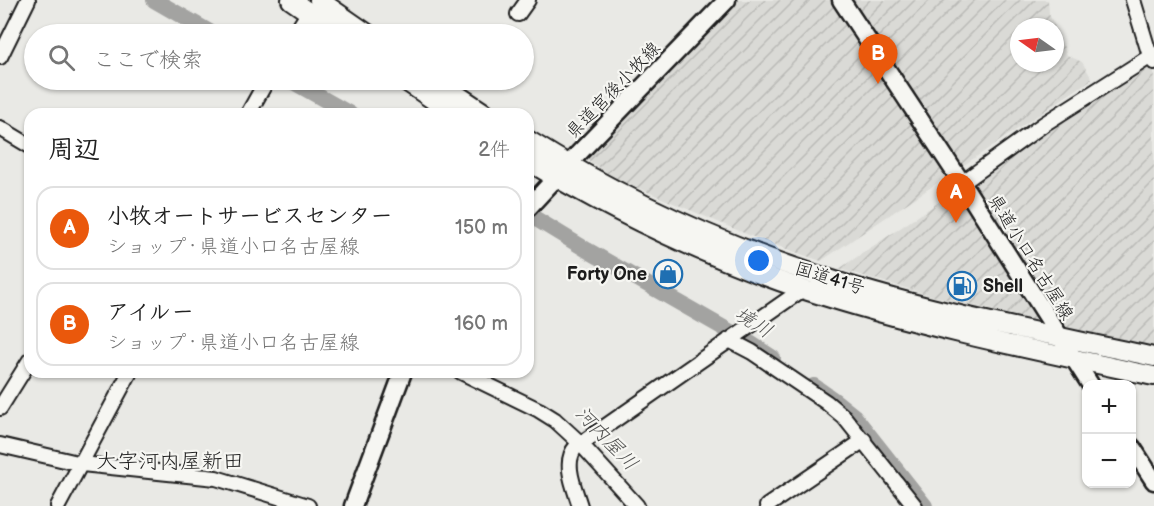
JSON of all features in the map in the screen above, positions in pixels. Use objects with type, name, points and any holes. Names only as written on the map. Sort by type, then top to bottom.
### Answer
[{"type":"highway","points":[[291,0],[314,6],[349,24]]},
{"type":"highway","points":[[314,6],[331,24]]},
{"type":"highway","points":[[414,90],[433,108]]},
{"type":"highway","points":[[450,90],[477,108]]},
{"type":"highway","name":"国道41号","points":[[534,145],[601,202],[674,238],[803,289],[974,337],[1154,376]]},
{"type":"highway","name":"国道41号","points":[[534,163],[563,171],[753,253],[841,283],[900,300],[1154,357]]},
{"type":"main road","name":"県道宮後小牧線","points":[[534,202],[728,0]]},
{"type":"main road","name":"県道小口名古屋線","points":[[841,0],[962,183],[1087,380]]},
{"type":"main road","points":[[353,506],[401,378]]},
{"type":"main road","points":[[1136,454],[1154,481]]},
{"type":"street","points":[[0,57],[28,0]]},
{"type":"street","points":[[518,14],[528,0]]},
{"type":"street","points":[[962,183],[1044,124],[1153,57],[1133,0]]},
{"type":"street","points":[[302,24],[314,6]]},
{"type":"street","points":[[251,108],[261,90]]},
{"type":"street","points":[[0,128],[24,142]]},
{"type":"street","points":[[580,506],[569,465],[572,451],[580,443],[803,289]]},
{"type":"street","points":[[729,340],[752,352],[826,402],[844,417],[915,506]]},
{"type":"street","points":[[0,408],[24,370]]},
{"type":"street","points":[[58,506],[127,378]]},
{"type":"street","points":[[473,378],[555,420],[580,443],[637,506]]},
{"type":"street","points":[[767,506],[864,440]]},
{"type":"street","points":[[0,445],[82,464],[216,478],[308,506]]},
{"type":"shaded area","points":[[731,0],[1048,0],[1051,18],[1010,18],[1010,72],[1064,72],[1064,48],[1067,55],[1082,62],[1092,79],[821,261],[758,239],[617,179],[581,156]]},
{"type":"shaded area","points":[[1154,60],[1154,346],[933,296],[839,269],[1148,62]]},
{"type":"waterway","name":"境川","points":[[154,0],[196,24]]},
{"type":"waterway","name":"境川","points":[[308,90],[339,108]]},
{"type":"waterway","name":"境川","points":[[534,218],[773,358]]},
{"type":"waterway","name":"境川","points":[[814,386],[854,416],[925,506]]},
{"type":"place","name":"アイルー","points":[[878,84]]},
{"type":"place","name":"小牧オートサービスセンター","points":[[956,223]]},
{"type":"place","name":"Forty One","points":[[668,274]]},
{"type":"place","name":"Shell","points":[[962,286]]},
{"type":"district","name":"大字河内屋新田","points":[[170,461]]},
{"type":"water label","name":"河内屋川","points":[[607,438]]}]
